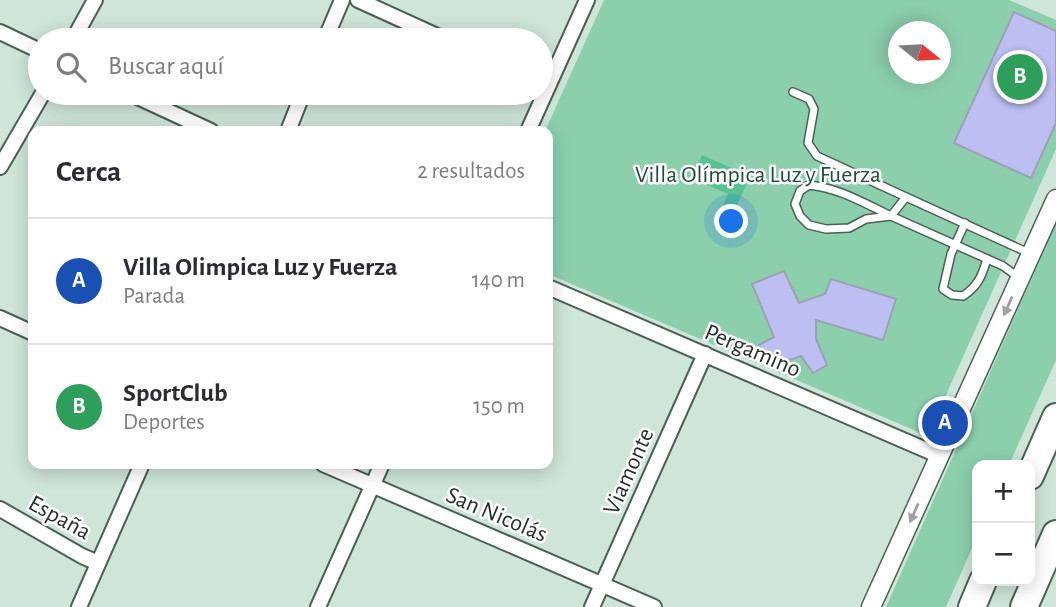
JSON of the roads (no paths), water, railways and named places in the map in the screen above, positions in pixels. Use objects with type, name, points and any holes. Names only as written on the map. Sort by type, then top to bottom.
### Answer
[{"type":"highway","points":[[1035,465],[1056,417]]},
{"type":"highway","points":[[1024,607],[1056,534]]},
{"type":"highway","points":[[972,607],[981,586]]},
{"type":"street","points":[[80,28],[95,0]]},
{"type":"street","points":[[330,28],[342,0]]},
{"type":"street","points":[[358,0],[420,28]]},
{"type":"street","points":[[553,67],[587,0]]},
{"type":"street","points":[[0,32],[28,45]]},
{"type":"street","points":[[0,167],[36,105]]},
{"type":"street","points":[[155,105],[200,126]]},
{"type":"street","points":[[290,126],[298,105]]},
{"type":"street","points":[[530,126],[537,105]]},
{"type":"street","points":[[871,607],[1056,199]]},
{"type":"street","name":"Pergamino","points":[[553,289],[940,456]]},
{"type":"street","points":[[0,317],[28,331]]},
{"type":"street","name":"Viamonte","points":[[592,607],[705,354]]},
{"type":"street","points":[[79,607],[140,469]]},
{"type":"street","name":"San Nicolás","points":[[334,469],[654,607]]},
{"type":"street","points":[[318,607],[380,469]]},
{"type":"street","name":"España","points":[[0,509],[98,563]]},
{"type":"lane","points":[[793,92],[810,99],[814,109],[808,143],[817,156],[1031,254]]},
{"type":"lane","points":[[906,197],[891,216],[866,219],[849,228],[826,229],[809,225],[800,216],[795,204],[800,191],[808,184],[826,187],[851,196],[891,216],[1003,266],[1020,279]]},
{"type":"lane","points":[[965,223],[951,254],[943,289],[952,295],[962,296],[974,289],[987,259]]},
{"type":"place","name":"SportClub","points":[[1020,77]]},
{"type":"place","name":"Villa Olimpica Luz y Fuerza","points":[[945,423]]},
{"type":"park label","name":"Villa Olímpica Luz y Fuerza","points":[[758,174]]}]
